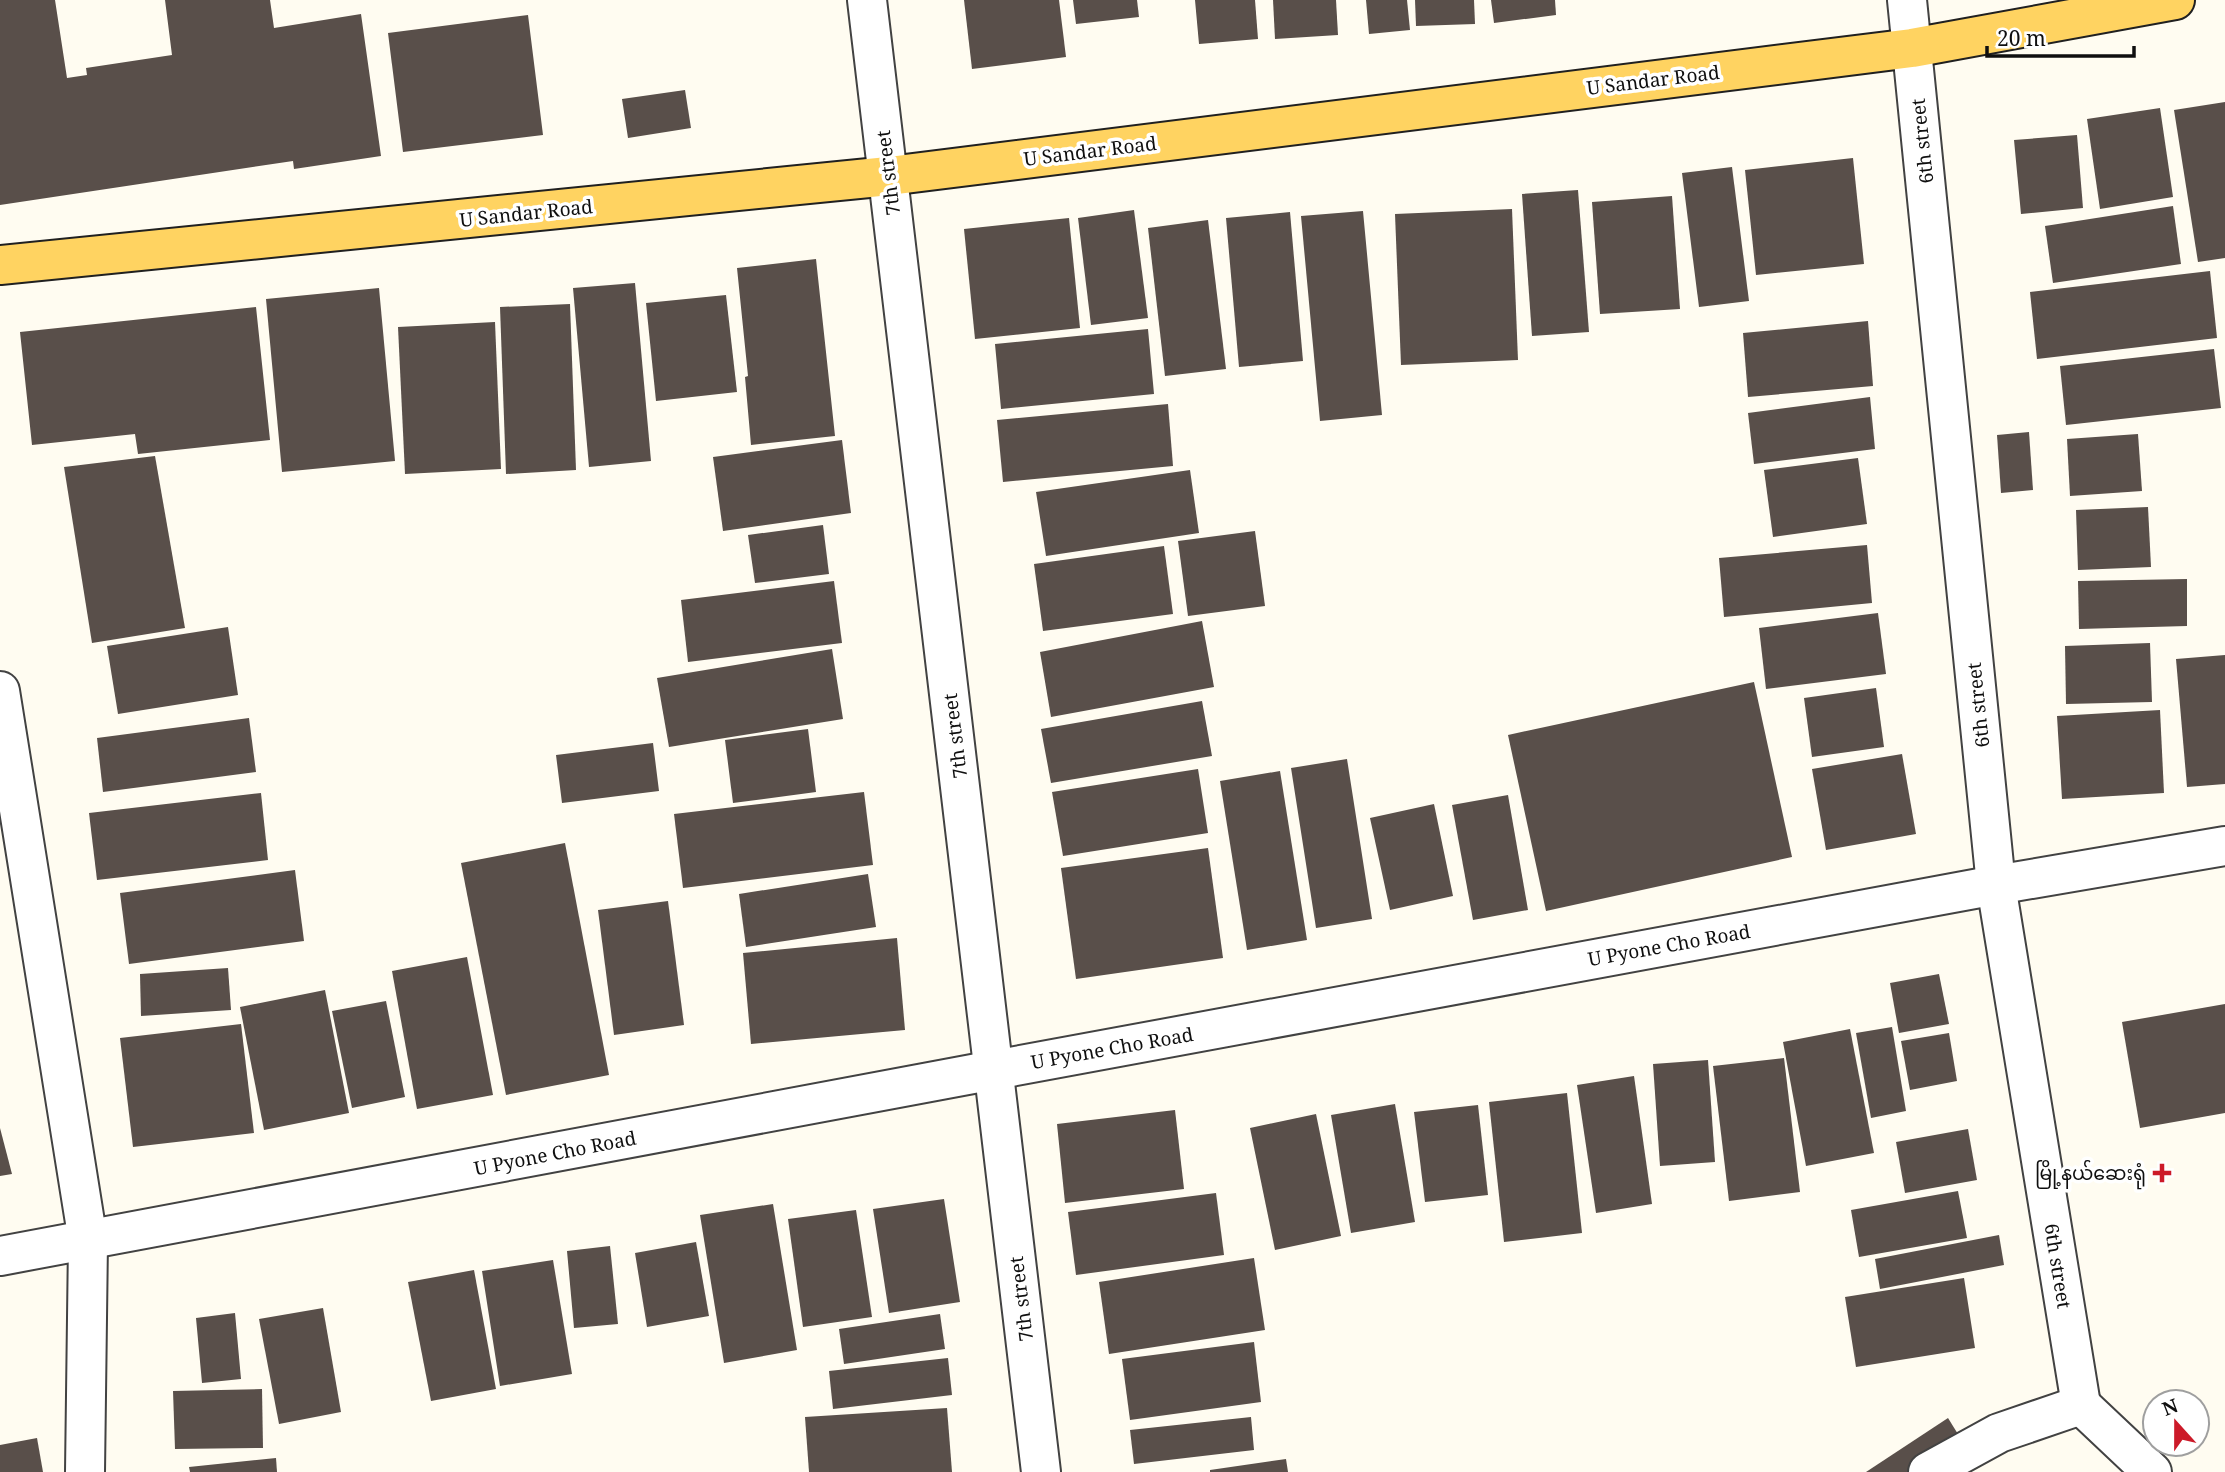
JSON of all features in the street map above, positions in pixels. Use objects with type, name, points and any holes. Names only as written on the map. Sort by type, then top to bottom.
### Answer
[{"type":"main road","name":"U Sandar Road","points":[[0,265],[889,176],[1912,48],[2175,0]]},
{"type":"street","name":"7th street","points":[[867,0],[1041,1472]]},
{"type":"street","name":"6th street","points":[[1907,0],[1996,885],[2081,1405]]},
{"type":"street","points":[[0,691],[88,1241],[85,1472]]},
{"type":"street","name":"U Pyone Cho Road","points":[[0,1256],[1996,885],[2225,846]]},
{"type":"street","points":[[1928,1472],[1999,1433],[2081,1405],[2152,1472]]},
{"type":"building","points":[[0,0],[55,0],[67,78],[87,75],[86,68],[172,55],[165,0],[270,0],[274,28],[361,14],[381,156],[294,169],[293,161],[0,205]]},
{"type":"building","points":[[964,0],[1059,0],[1066,57],[972,69]]},
{"type":"building","points":[[1073,0],[1137,0],[1139,17],[1076,24]]},
{"type":"building","points":[[1195,0],[1255,0],[1258,39],[1199,44]]},
{"type":"building","points":[[1273,0],[1336,0],[1338,35],[1275,39]]},
{"type":"building","points":[[1366,0],[1407,0],[1410,30],[1369,34]]},
{"type":"building","points":[[1415,0],[1474,0],[1475,24],[1416,26]]},
{"type":"building","points":[[1491,0],[1555,0],[1556,15],[1494,23]]},
{"type":"building","points":[[528,15],[543,135],[403,152],[388,33]]},
{"type":"building","points":[[685,90],[691,128],[628,138],[622,99]]},
{"type":"building","points":[[2225,102],[2225,258],[2198,262],[2174,110]]},
{"type":"building","points":[[2160,108],[2173,197],[2100,209],[2087,119]]},
{"type":"building","points":[[2077,135],[2083,208],[2021,214],[2014,140]]},
{"type":"building","points":[[1853,158],[1864,264],[1756,275],[1745,170]]},
{"type":"building","points":[[1732,167],[1749,301],[1699,307],[1682,173]]},
{"type":"building","points":[[1578,190],[1589,332],[1532,336],[1522,194]]},
{"type":"building","points":[[1672,196],[1680,309],[1600,314],[1592,202]]},
{"type":"building","points":[[2173,206],[2181,264],[2053,283],[2045,226]]},
{"type":"building","points":[[1512,209],[1518,360],[1401,365],[1395,214]]},
{"type":"building","points":[[1134,210],[1148,318],[1091,325],[1078,218]]},
{"type":"building","points":[[1363,211],[1382,415],[1320,421],[1301,216]]},
{"type":"building","points":[[1290,212],[1303,361],[1239,367],[1226,218]]},
{"type":"building","points":[[1069,218],[1080,328],[975,339],[964,229]]},
{"type":"building","points":[[1208,220],[1226,369],[1165,376],[1148,228]]},
{"type":"building","points":[[816,259],[835,436],[751,445],[745,377],[748,376],[737,268]]},
{"type":"building","points":[[2210,271],[2217,338],[2037,359],[2030,292]]},
{"type":"building","points":[[635,283],[651,461],[589,467],[573,288]]},
{"type":"building","points":[[379,288],[395,461],[282,472],[266,299]]},
{"type":"building","points":[[726,295],[737,392],[656,401],[646,303]]},
{"type":"building","points":[[570,304],[576,470],[506,474],[500,307]]},
{"type":"building","points":[[256,307],[270,440],[138,454],[135,434],[32,445],[20,332]]},
{"type":"building","points":[[1868,321],[1873,386],[1748,397],[1743,333]]},
{"type":"building","points":[[495,322],[501,469],[405,474],[398,327]]},
{"type":"building","points":[[1148,329],[1154,394],[1001,409],[995,344]]},
{"type":"building","points":[[2214,349],[2221,408],[2066,425],[2060,366]]},
{"type":"building","points":[[1870,397],[1875,449],[1754,464],[1748,413]]},
{"type":"building","points":[[1168,404],[1173,466],[1003,482],[997,420]]},
{"type":"building","points":[[2029,432],[2033,490],[2001,493],[1997,435]]},
{"type":"building","points":[[2138,434],[2142,491],[2070,496],[2067,439]]},
{"type":"building","points":[[842,440],[851,513],[723,531],[713,457]]},
{"type":"building","points":[[155,456],[185,628],[92,643],[64,467]]},
{"type":"building","points":[[1858,458],[1867,524],[1773,537],[1764,470]]},
{"type":"building","points":[[1190,470],[1199,533],[1046,556],[1036,492]]},
{"type":"building","points":[[2148,507],[2151,567],[2078,570],[2076,510]]},
{"type":"building","points":[[823,525],[829,574],[755,583],[748,535]]},
{"type":"building","points":[[1255,531],[1265,606],[1188,616],[1178,541]]},
{"type":"building","points":[[1867,545],[1872,603],[1724,617],[1719,558]]},
{"type":"building","points":[[1164,546],[1173,614],[1043,631],[1034,564]]},
{"type":"building","points":[[2187,579],[2187,626],[2079,629],[2078,581]]},
{"type":"building","points":[[834,581],[842,643],[688,662],[681,600]]},
{"type":"building","points":[[1878,613],[1886,674],[1766,689],[1759,628]]},
{"type":"building","points":[[1202,621],[1214,687],[1051,717],[1040,652]]},
{"type":"building","points":[[228,627],[238,695],[118,714],[107,646]]},
{"type":"building","points":[[2150,643],[2152,702],[2066,704],[2065,646]]},
{"type":"building","points":[[832,649],[843,719],[669,747],[657,678]]},
{"type":"building","points":[[2225,655],[2225,784],[2187,787],[2176,659]]},
{"type":"building","points":[[1754,682],[1792,857],[1546,911],[1508,735]]},
{"type":"building","points":[[1876,688],[1884,747],[1812,757],[1804,698]]},
{"type":"building","points":[[1202,701],[1212,756],[1051,783],[1041,729]]},
{"type":"building","points":[[2160,710],[2164,793],[2062,799],[2057,716]]},
{"type":"building","points":[[249,718],[256,772],[103,792],[97,738]]},
{"type":"building","points":[[808,729],[816,792],[733,803],[725,740]]},
{"type":"building","points":[[653,743],[659,791],[562,803],[556,755]]},
{"type":"building","points":[[1902,754],[1916,834],[1826,850],[1812,769]]},
{"type":"building","points":[[1347,759],[1372,919],[1316,928],[1291,768]]},
{"type":"building","points":[[1198,769],[1208,833],[1063,856],[1052,792]]},
{"type":"building","points":[[1280,771],[1307,940],[1247,950],[1220,781]]},
{"type":"building","points":[[864,792],[873,865],[683,888],[674,814]]},
{"type":"building","points":[[261,793],[268,860],[97,880],[89,813]]},
{"type":"building","points":[[1508,795],[1528,910],[1473,920],[1452,805]]},
{"type":"building","points":[[1434,804],[1453,896],[1390,910],[1370,818]]},
{"type":"building","points":[[565,843],[609,1075],[506,1095],[461,863]]},
{"type":"building","points":[[1208,848],[1223,958],[1076,979],[1061,868]]},
{"type":"building","points":[[295,870],[304,941],[129,964],[120,893]]},
{"type":"building","points":[[868,874],[876,927],[746,947],[739,894]]},
{"type":"building","points":[[668,901],[684,1025],[614,1035],[598,910]]},
{"type":"building","points":[[897,938],[905,1030],[751,1044],[743,953]]},
{"type":"building","points":[[467,957],[493,1095],[417,1109],[392,971]]},
{"type":"building","points":[[228,968],[231,1010],[141,1016],[140,974]]},
{"type":"building","points":[[1939,974],[1949,1024],[1899,1033],[1890,983]]},
{"type":"building","points":[[325,990],[349,1113],[264,1130],[240,1007]]},
{"type":"building","points":[[386,1001],[405,1097],[352,1108],[332,1011]]},
{"type":"building","points":[[2225,1004],[2225,1113],[2140,1128],[2122,1022]]},
{"type":"building","points":[[241,1024],[254,1133],[133,1147],[120,1038]]},
{"type":"building","points":[[1892,1027],[1906,1111],[1871,1118],[1856,1033]]},
{"type":"building","points":[[1850,1029],[1874,1153],[1806,1166],[1783,1042]]},
{"type":"building","points":[[1949,1033],[1957,1081],[1910,1090],[1901,1041]]},
{"type":"building","points":[[1784,1058],[1800,1192],[1729,1201],[1713,1066]]},
{"type":"building","points":[[1708,1060],[1715,1162],[1660,1166],[1653,1064]]},
{"type":"building","points":[[1634,1076],[1652,1204],[1596,1213],[1577,1085]]},
{"type":"building","points":[[1567,1093],[1582,1233],[1504,1242],[1489,1102]]},
{"type":"building","points":[[1395,1104],[1415,1222],[1351,1233],[1331,1115]]},
{"type":"building","points":[[1478,1105],[1488,1195],[1425,1202],[1414,1112]]},
{"type":"building","points":[[1175,1110],[1184,1189],[1065,1203],[1057,1124]]},
{"type":"building","points":[[1316,1114],[1341,1236],[1275,1250],[1250,1128]]},
{"type":"building","points":[[0,1128],[12,1174],[0,1176]]},
{"type":"building","points":[[1968,1129],[1977,1180],[1905,1193],[1896,1142]]},
{"type":"building","points":[[1958,1191],[1967,1238],[1859,1257],[1851,1210]]},
{"type":"building","points":[[1216,1193],[1224,1255],[1076,1275],[1068,1212]]},
{"type":"building","points":[[944,1199],[960,1302],[889,1313],[873,1209]]},
{"type":"building","points":[[773,1204],[797,1350],[724,1363],[700,1215]]},
{"type":"building","points":[[856,1210],[872,1317],[803,1327],[788,1219]]},
{"type":"building","points":[[1999,1235],[2004,1265],[1880,1289],[1875,1259]]},
{"type":"building","points":[[696,1242],[709,1316],[647,1327],[635,1253]]},
{"type":"building","points":[[610,1246],[618,1324],[574,1328],[567,1251]]},
{"type":"building","points":[[1254,1258],[1265,1330],[1109,1354],[1099,1282]]},
{"type":"building","points":[[553,1260],[572,1374],[500,1386],[482,1271]]},
{"type":"building","points":[[474,1270],[496,1389],[431,1401],[408,1282]]},
{"type":"building","points":[[1964,1278],[1975,1348],[1856,1367],[1845,1297]]},
{"type":"building","points":[[323,1308],[341,1412],[279,1424],[259,1319]]},
{"type":"building","points":[[235,1313],[241,1379],[202,1383],[196,1318]]},
{"type":"building","points":[[940,1314],[945,1349],[844,1364],[839,1329]]},
{"type":"building","points":[[1254,1342],[1261,1402],[1130,1420],[1122,1359]]},
{"type":"building","points":[[948,1358],[952,1395],[833,1409],[829,1371]]},
{"type":"building","points":[[262,1389],[263,1448],[175,1449],[173,1391]]},
{"type":"building","points":[[947,1408],[952,1472],[809,1472],[805,1417]]},
{"type":"building","points":[[1251,1417],[1254,1450],[1134,1464],[1130,1430]]},
{"type":"building","points":[[1948,1418],[1961,1439],[1911,1472],[1866,1472]]},
{"type":"building","points":[[37,1438],[43,1472],[0,1472],[0,1445]]},
{"type":"building","points":[[276,1458],[277,1472],[190,1472],[189,1467]]},
{"type":"building","points":[[1286,1459],[1288,1472],[1210,1472],[1210,1470]]},
{"type":"place","name":"မြို့နယ်ဆေးရုံ","points":[[2162,1173]]}]
